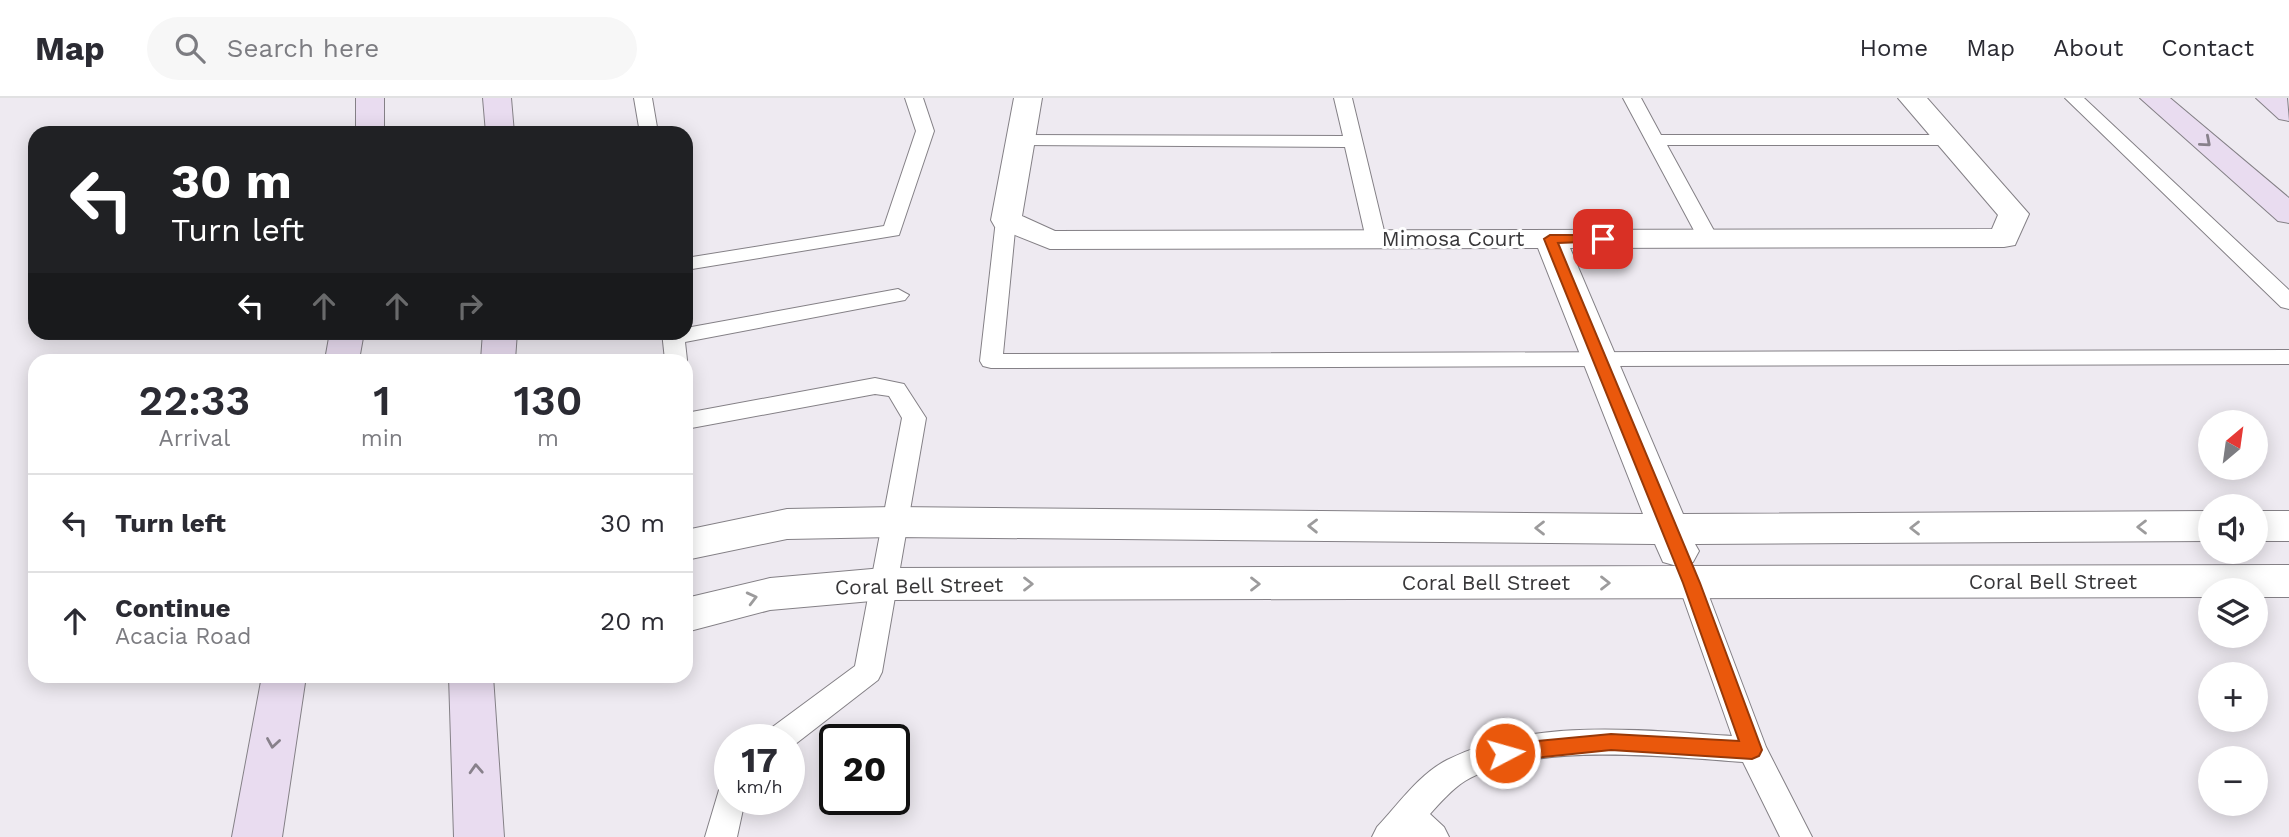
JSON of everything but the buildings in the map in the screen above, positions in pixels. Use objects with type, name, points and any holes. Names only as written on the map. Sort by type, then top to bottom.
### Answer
[{"type":"main road","points":[[370,98],[370,126]]},
{"type":"main road","points":[[496,98],[499,126]]},
{"type":"main road","points":[[2154,98],[2289,214]]},
{"type":"main road","points":[[2270,98],[2289,113]]},
{"type":"main road","points":[[257,837],[283,683]]},
{"type":"main road","points":[[471,683],[479,837]]},
{"type":"street","points":[[1006,220],[1028,98]]},
{"type":"street","points":[[1912,98],[1949,140]]},
{"type":"street","name":"Mimosa Court","points":[[1006,220],[1050,240],[2004,238],[2014,214],[1949,140]]},
{"type":"street","points":[[1550,239],[1691,583]]},
{"type":"street","points":[[693,544],[788,524],[894,522],[1669,529],[2198,526]]},
{"type":"street","points":[[2268,526],[2289,526]]},
{"type":"street","name":"Coral Bell Street","points":[[693,613],[770,594],[883,584],[2289,582]]},
{"type":"lane","points":[[643,98],[648,126]]},
{"type":"lane","points":[[693,263],[892,231],[925,131],[914,98]]},
{"type":"lane","points":[[1343,98],[1376,239]]},
{"type":"lane","points":[[1632,98],[1708,238]]},
{"type":"lane","points":[[2074,98],[2289,302]]},
{"type":"lane","points":[[1021,140],[1354,142]]},
{"type":"lane","points":[[1654,140],[1949,140]]},
{"type":"lane","points":[[1006,220],[991,361],[2289,357]]},
{"type":"lane","points":[[693,331],[898,295]]},
{"type":"lane","points":[[693,420],[875,386],[896,389],[914,418],[868,671],[799,724]]},
{"type":"lane","points":[[1691,583],[1752,750],[1796,837]]},
{"type":"lane","points":[[1433,837],[1399,826],[1455,771],[1505,753],[1611,742],[1752,750]]},
{"type":"lane","points":[[721,837],[726,815]]},
{"type":"route","points":[[1505,753],[1611,742],[1752,750],[1691,583],[1550,239],[1603,239]]}]
